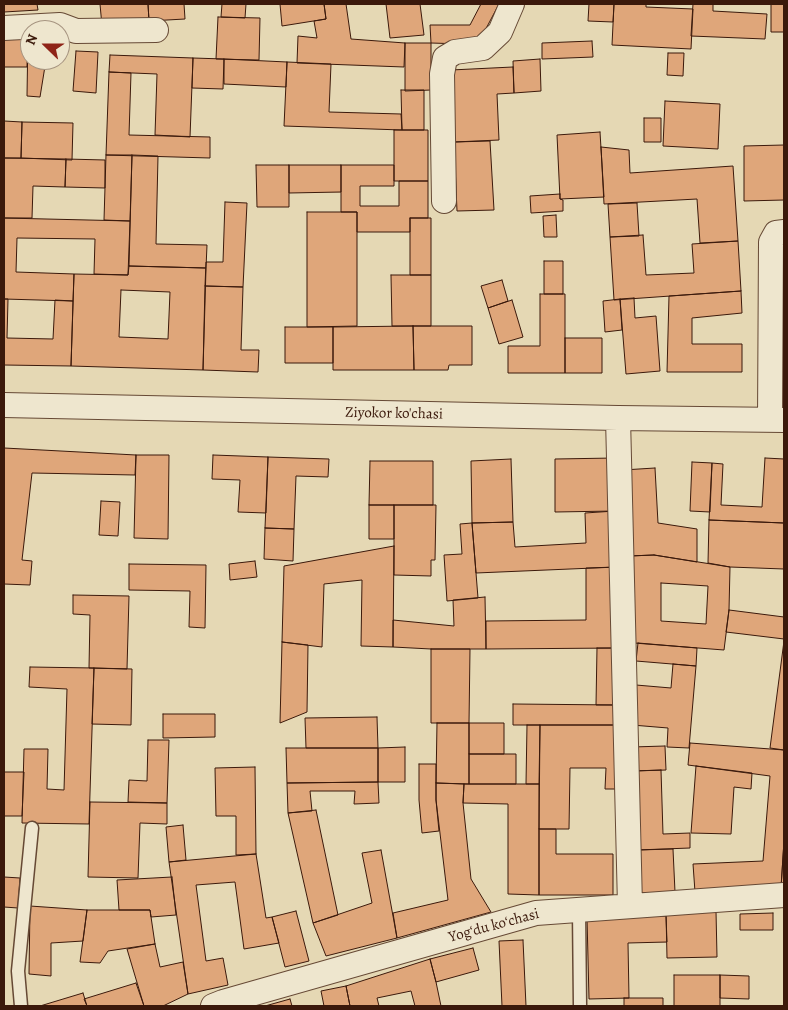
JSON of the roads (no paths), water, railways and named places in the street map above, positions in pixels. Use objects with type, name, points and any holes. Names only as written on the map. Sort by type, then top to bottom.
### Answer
[{"type":"street","points":[[444,202],[442,74],[445,58],[455,52],[483,48],[500,32],[512,4]]},
{"type":"street","points":[[4,28],[60,26],[76,31],[156,30]]},
{"type":"street","points":[[777,420],[771,242],[776,233],[784,232]]},
{"type":"street","name":"Ziyokor ko'chasi","points":[[4,405],[777,420]]},
{"type":"street","points":[[618,418],[630,906]]},
{"type":"street","name":"Yogʻdu koʻchasi","points":[[213,1006],[536,913],[784,895]]},
{"type":"lane","points":[[21,1006],[18,971],[32,828]]},
{"type":"lane","points":[[579,910],[580,1006]]}]
